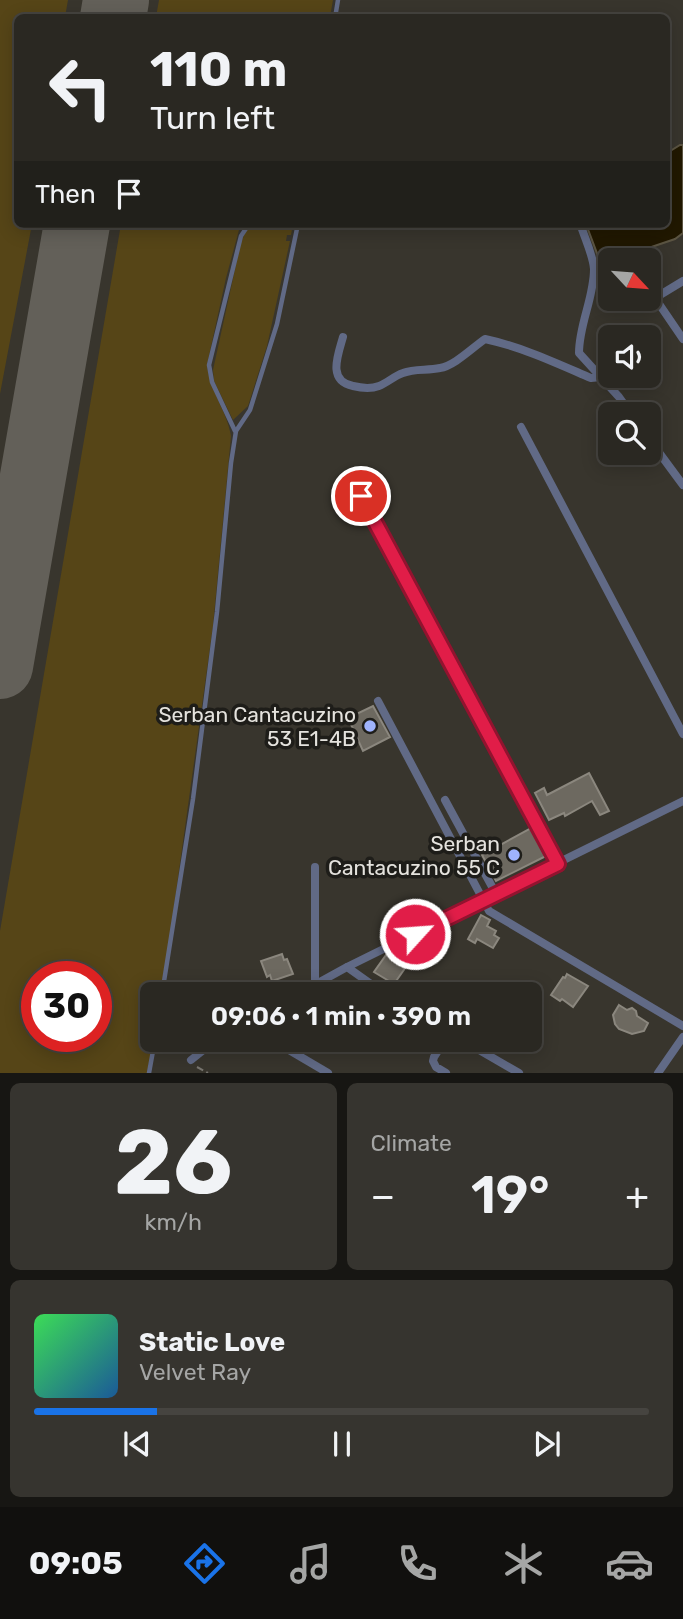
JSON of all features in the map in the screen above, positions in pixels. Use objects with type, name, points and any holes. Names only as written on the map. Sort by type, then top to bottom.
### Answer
[{"type":"street","points":[[582,228],[594,267],[579,353],[598,374]]},
{"type":"street","points":[[683,281],[655,298],[683,339]]},
{"type":"street","points":[[343,337],[335,367],[337,376],[341,382],[357,387],[380,386],[393,377],[417,369],[439,369],[448,366],[485,339],[508,344],[591,378],[598,377]]},
{"type":"street","points":[[610,388],[621,402]]},
{"type":"street","points":[[521,427],[683,734]]},
{"type":"street","points":[[661,455],[683,485]]},
{"type":"street","points":[[361,496],[558,864]]},
{"type":"street","points":[[379,701],[489,911],[683,1026]]},
{"type":"street","points":[[445,800],[496,894]]},
{"type":"street","points":[[319,982],[683,801]]},
{"type":"street","points":[[315,867],[315,982]]},
{"type":"street","points":[[347,967],[368,982]]},
{"type":"street","points":[[661,1072],[683,1037]]},
{"type":"street","points":[[191,1060],[201,1052]]},
{"type":"street","points":[[292,1052],[328,1073]]},
{"type":"street","points":[[437,1052],[433,1061],[436,1067],[446,1073]]},
{"type":"street","points":[[483,1052],[519,1073]]},
{"type":"lane","points":[[236,431],[212,383],[209,365],[241,236],[246,228]]},
{"type":"lane","points":[[164,982],[181,878],[217,612],[236,431],[250,410],[277,324],[297,228]]},
{"type":"lane","points":[[149,1073],[153,1052]]},
{"type":"path","points":[[191,1060],[208,1073]]},
{"type":"shaded area","points":[[0,0],[68,0],[66,14],[14,14],[14,228],[31,228],[0,394]]},
{"type":"shaded area","points":[[159,0],[333,0],[331,14],[157,14]]},
{"type":"shaded area","points":[[683,145],[683,233],[675,239],[648,248],[598,248],[598,256],[588,228],[670,228],[670,151]]},
{"type":"shaded area","points":[[120,228],[240,228],[226,278],[207,365],[211,384],[231,436],[213,626],[163,982],[140,982],[140,1052],[151,1052],[147,1073],[0,1073],[0,931]]},
{"type":"shaded area","points":[[249,228],[292,228],[291,235],[287,235],[286,241],[290,241],[267,346],[248,406],[233,420],[214,381],[213,370],[241,242]]},
{"type":"building","name":"Serban Cantacuzino 53 E1-4B","points":[[373,706],[390,737],[363,751],[348,718]]},
{"type":"building","points":[[589,773],[609,811],[600,815],[592,801],[565,816],[564,813],[549,820],[535,793],[544,788],[547,795]]},
{"type":"building","name":"Serban Cantacuzino 55 C","points":[[531,828],[546,856],[496,881],[482,855]]},
{"type":"building","points":[[481,915],[490,920],[487,926],[496,931],[494,935],[499,938],[493,948],[477,939],[475,943],[468,939]]},
{"type":"building","points":[[391,952],[408,964],[395,982],[374,972]]},
{"type":"building","points":[[282,954],[293,974],[272,981],[270,975],[267,977],[261,961]]},
{"type":"building","points":[[567,974],[588,986],[573,1007],[551,995]]},
{"type":"building","points":[[619,1005],[627,1010],[632,1008],[637,1016],[648,1023],[644,1031],[632,1034],[619,1029],[613,1015]]},
{"type":"runway","points":[[114,14],[116,0]]},
{"type":"runway","points":[[0,666],[76,228]]},
{"type":"place","name":"Serban Cantacuzino 53 E1-4B","points":[[370,726]]},
{"type":"place","name":"Serban Cantacuzino 55 C","points":[[514,855]]},
{"type":"route","points":[[361,496],[558,864],[415,934]]}]
